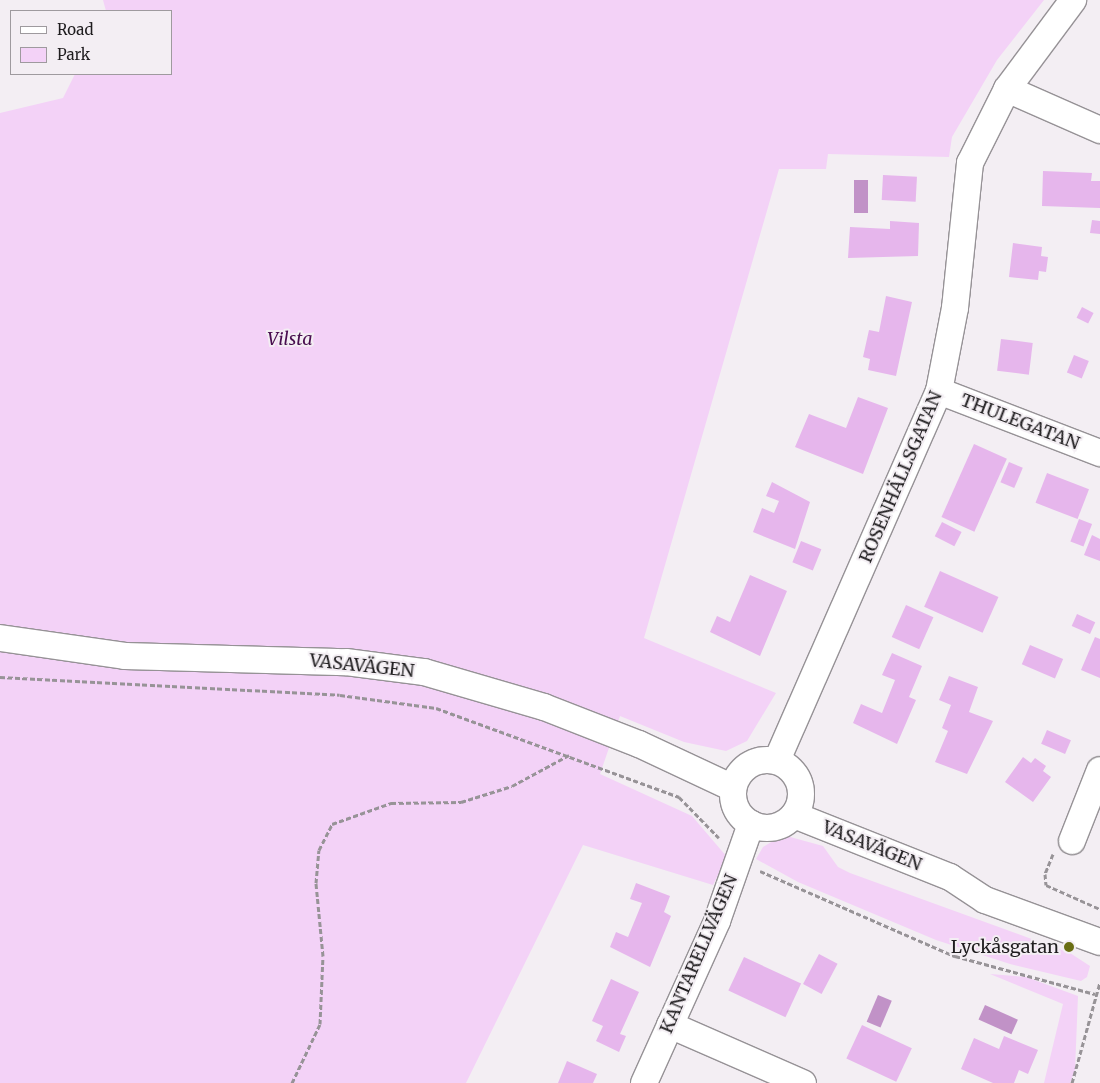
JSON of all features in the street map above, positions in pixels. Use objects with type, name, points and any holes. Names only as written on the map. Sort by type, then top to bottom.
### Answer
[{"type":"street","name":"ROSENHÄLLSGATAN","points":[[777,760],[939,391],[955,308],[970,163],[1007,90],[1073,0]]},
{"type":"street","points":[[1007,90],[1100,130]]},
{"type":"street","name":"THULEGATAN","points":[[939,391],[1100,454]]},
{"type":"street","name":"VASAVÄGEN","points":[[0,638],[125,656],[346,662],[424,672],[544,707],[639,744],[733,788]]},
{"type":"street","points":[[777,760],[794,772],[800,783],[800,803],[794,815],[771,828],[751,824],[737,810],[733,788],[750,763],[777,760]]},
{"type":"street","points":[[1072,841],[1100,770]]},
{"type":"street","name":"VASAVÄGEN","points":[[794,815],[950,877],[985,900],[1100,942]]},
{"type":"street","name":"KANTARELLVÄGEN","points":[[644,1083],[739,858],[751,824]]},
{"type":"street","name":"VASAVÄGEN","points":[[950,877],[988,882],[1100,926]]},
{"type":"street","points":[[670,1025],[803,1083]]},
{"type":"path","points":[[0,677],[393,699],[457,715],[569,754],[687,801],[739,858],[955,956],[1096,994]]},
{"type":"path","points":[[292,1083],[320,1024],[323,956],[316,883],[319,850],[332,824],[391,803],[461,802],[512,786],[569,754]]},
{"type":"path","points":[[1072,841],[1053,854],[1044,874],[1046,885],[1100,909]]},
{"type":"path","points":[[1072,1083],[1100,982]]},
{"type":"green space","name":"Vilsta","points":[[103,0],[1044,0],[997,60],[952,137],[949,157],[828,154],[826,169],[779,169],[644,638],[776,693],[747,741],[726,751],[684,742],[620,716],[600,774],[692,816],[727,857],[713,885],[583,845],[466,1083],[0,1083],[0,113],[63,98],[74,75],[172,75],[172,10],[106,10]]},
{"type":"green space","points":[[783,835],[823,846],[838,867],[850,873],[1070,953],[1090,966],[1087,977],[1081,981],[1010,964],[936,940],[798,882],[756,859],[763,847]]},
{"type":"green space","points":[[990,974],[1026,977],[1078,996],[1075,1070],[1070,1083],[1044,1083],[1063,1004]]},
{"type":"shaded area","points":[[854,180],[868,180],[868,213],[854,213]]},
{"type":"shaded area","points":[[878,995],[892,1001],[880,1028],[867,1022]]},
{"type":"shaded area","points":[[985,1005],[1018,1020],[1011,1034],[978,1020]]},
{"type":"building","points":[[1043,171],[1092,173],[1091,181],[1100,181],[1100,208],[1042,206]]},
{"type":"building","points":[[883,175],[917,177],[916,202],[882,200]]},
{"type":"building","points":[[1092,220],[1100,221],[1100,234],[1090,233]]},
{"type":"building","points":[[890,221],[919,223],[918,256],[848,258],[850,227],[890,229]]},
{"type":"building","points":[[1013,243],[1042,247],[1041,256],[1048,257],[1046,272],[1039,271],[1038,280],[1009,277]]},
{"type":"building","points":[[886,296],[912,302],[896,376],[868,370],[870,359],[863,357],[869,330],[879,332]]},
{"type":"building","points":[[1082,307],[1094,313],[1088,324],[1077,318]]},
{"type":"building","points":[[1001,339],[1033,343],[1029,375],[997,371]]},
{"type":"building","points":[[1074,355],[1089,361],[1082,379],[1067,373]]},
{"type":"building","points":[[858,397],[888,408],[863,474],[795,447],[809,414],[846,428]]},
{"type":"building","points":[[974,444],[1007,459],[974,532],[941,517]]},
{"type":"building","points":[[1009,462],[1023,468],[1014,488],[1000,482]]},
{"type":"building","points":[[1047,473],[1089,489],[1078,519],[1036,503]]},
{"type":"building","points":[[772,482],[810,502],[795,549],[753,532],[762,508],[774,513],[779,501],[766,496]]},
{"type":"building","points":[[1079,519],[1092,524],[1083,546],[1070,541]]},
{"type":"building","points":[[942,522],[962,532],[954,546],[935,536]]},
{"type":"building","points":[[1092,535],[1100,539],[1100,561],[1084,555]]},
{"type":"building","points":[[801,541],[821,549],[813,571],[792,562]]},
{"type":"building","points":[[940,571],[998,597],[983,633],[924,607]]},
{"type":"building","points":[[750,575],[787,591],[760,656],[710,632],[717,616],[730,622]]},
{"type":"building","points":[[906,605],[933,617],[919,649],[892,637]]},
{"type":"building","points":[[1077,614],[1095,622],[1090,634],[1072,626]]},
{"type":"building","points":[[1095,637],[1100,639],[1100,678],[1081,670]]},
{"type":"building","points":[[1030,645],[1063,659],[1055,678],[1022,664]]},
{"type":"building","points":[[892,653],[922,666],[909,697],[916,700],[897,744],[853,723],[861,704],[882,713],[895,680],[882,675]]},
{"type":"building","points":[[949,676],[978,687],[969,712],[993,721],[967,774],[935,762],[948,731],[942,728],[951,705],[939,700]]},
{"type":"building","points":[[1047,730],[1071,740],[1065,754],[1041,744]]},
{"type":"building","points":[[1023,757],[1031,763],[1035,758],[1046,766],[1043,771],[1051,777],[1033,802],[1005,782]]},
{"type":"building","points":[[636,883],[670,896],[664,912],[671,916],[650,967],[610,947],[616,932],[628,937],[642,903],[630,899]]},
{"type":"building","points":[[819,954],[838,964],[822,994],[803,984]]},
{"type":"building","points":[[744,957],[801,984],[785,1017],[728,991]]},
{"type":"building","points":[[611,979],[639,992],[620,1034],[626,1036],[619,1052],[596,1041],[603,1026],[592,1021]]},
{"type":"building","points":[[862,1025],[912,1048],[896,1082],[846,1059]]},
{"type":"building","points":[[1004,1036],[1038,1050],[1028,1074],[1019,1070],[1014,1083],[993,1083],[961,1069],[974,1038],[999,1049]]},
{"type":"building","points":[[567,1061],[597,1074],[593,1083],[558,1083]]},
{"type":"place","name":"Lyckåsgatan","points":[[1069,947]]}]
